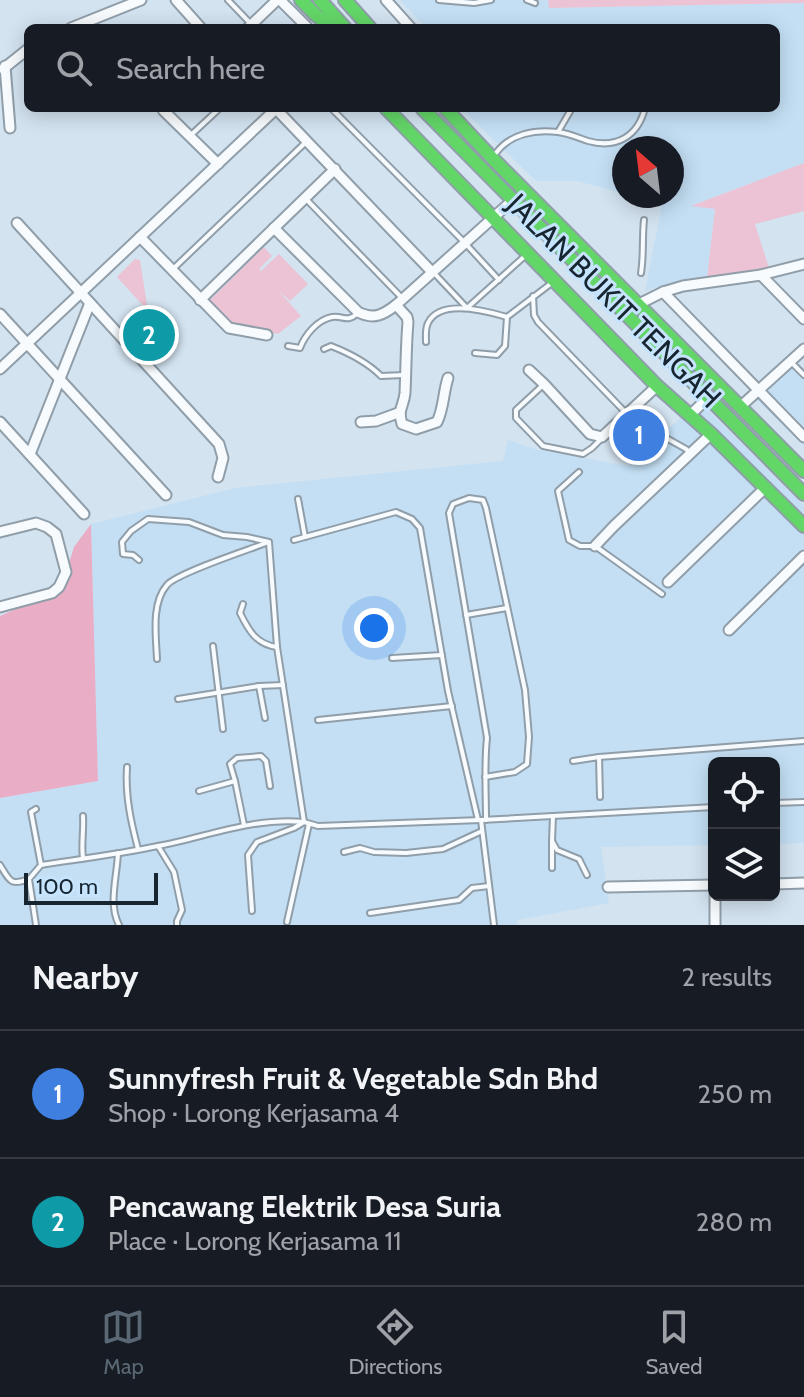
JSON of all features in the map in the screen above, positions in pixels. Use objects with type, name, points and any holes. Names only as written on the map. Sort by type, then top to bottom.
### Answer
[{"type":"main road","points":[[301,0],[328,24]]},
{"type":"main road","points":[[320,0],[341,24]]},
{"type":"main road","points":[[345,0],[370,24]]},
{"type":"main road","points":[[356,0],[371,24]]},
{"type":"main road","points":[[390,112],[657,386],[711,434],[804,526]]},
{"type":"main road","name":"JALAN BUKIT TENGAH","points":[[426,112],[804,494]]},
{"type":"main road","name":"JALAN BUKIT TENGAH","points":[[449,112],[804,471]]},
{"type":"street","points":[[81,24],[141,0]]},
{"type":"street","points":[[176,0],[194,24]]},
{"type":"street","points":[[252,24],[279,0],[303,24]]},
{"type":"street","points":[[390,1],[408,24]]},
{"type":"street","points":[[10,128],[3,69],[24,52]]},
{"type":"street","points":[[166,112],[218,164]]},
{"type":"street","points":[[0,369],[274,112]]},
{"type":"street","points":[[280,112],[432,272]]},
{"type":"street","points":[[200,300],[335,169]]},
{"type":"street","points":[[274,228],[363,314],[381,315],[514,199]]},
{"type":"street","points":[[17,223],[219,444],[223,458],[218,477]]},
{"type":"street","points":[[140,237],[229,328],[267,335]]},
{"type":"street","points":[[639,304],[683,286],[761,275],[804,264]]},
{"type":"street","points":[[761,275],[802,315]]},
{"type":"street","points":[[663,292],[804,437]]},
{"type":"street","points":[[399,301],[408,322],[405,396],[398,413],[402,424],[416,429],[437,422],[442,413],[448,378]]},
{"type":"street","points":[[30,454],[90,303]]},
{"type":"street","points":[[0,314],[166,495]]},
{"type":"street","points":[[740,407],[804,349]]},
{"type":"street","points":[[529,370],[590,434],[602,437],[657,386]]},
{"type":"street","points":[[690,415],[709,397]]},
{"type":"street","points":[[361,422],[376,421],[398,413]]},
{"type":"street","points":[[0,422],[84,514]]},
{"type":"street","points":[[595,546],[711,434]]},
{"type":"street","points":[[668,582],[765,488]]},
{"type":"street","points":[[0,532],[36,523],[47,527],[56,534],[66,572],[59,587],[52,593],[0,607]]},
{"type":"street","points":[[729,630],[804,556]]},
{"type":"street","points":[[780,884],[804,883]]},
{"type":"street","points":[[608,887],[708,885]]},
{"type":"street","points":[[715,901],[715,925]]},
{"type":"lane","points":[[228,0],[248,24]]},
{"type":"lane","points":[[439,0],[458,3],[491,0]]},
{"type":"lane","points":[[527,0],[535,3]]},
{"type":"lane","points":[[189,137],[216,112]]},
{"type":"lane","points":[[335,112],[499,280]]},
{"type":"lane","points":[[558,132],[570,112]]},
{"type":"lane","points":[[492,158],[501,146],[523,134],[558,132],[592,142],[625,139],[642,122],[644,112]]},
{"type":"lane","points":[[171,270],[307,141]]},
{"type":"lane","points":[[305,198],[399,301]]},
{"type":"lane","points":[[641,273],[644,220]]},
{"type":"lane","points":[[432,272],[467,308],[528,253]]},
{"type":"lane","points":[[475,353],[497,355],[505,346],[507,317],[555,281]]},
{"type":"lane","points":[[533,296],[534,315],[538,322],[627,414]]},
{"type":"lane","points":[[426,342],[429,320],[446,309],[484,309],[507,317]]},
{"type":"lane","points":[[288,346],[300,348],[304,337],[326,320],[363,314]]},
{"type":"lane","points":[[324,349],[331,346],[353,355],[381,376],[404,375]]},
{"type":"lane","points":[[791,361],[804,375]]},
{"type":"lane","points":[[544,384],[516,410],[516,418],[543,446],[583,454],[602,437]]},
{"type":"lane","points":[[668,439],[690,454]]},
{"type":"lane","points":[[579,472],[558,491],[569,540],[580,546],[595,546],[662,594]]},
{"type":"lane","points":[[485,777],[515,772],[527,764],[529,737],[525,690],[486,508],[483,500],[469,498],[453,504],[449,513],[487,738],[482,831],[494,925]]},
{"type":"lane","points":[[298,499],[305,537]]},
{"type":"lane","points":[[294,540],[396,512],[412,519],[420,528],[452,706],[482,820]]},
{"type":"lane","points":[[139,560],[133,555],[123,554],[122,542],[148,519],[189,522],[223,535],[269,542]]},
{"type":"lane","points":[[269,542],[277,647],[306,823],[287,922]]},
{"type":"lane","points":[[157,659],[159,602],[168,583],[269,542]]},
{"type":"lane","points":[[243,604],[240,613],[252,636],[267,646],[277,647]]},
{"type":"lane","points":[[466,615],[507,608]]},
{"type":"lane","points":[[213,646],[223,729]]},
{"type":"lane","points":[[392,658],[442,655]]},
{"type":"lane","points":[[178,699],[283,685]]},
{"type":"lane","points":[[259,686],[265,718]]},
{"type":"lane","points":[[318,720],[452,706]]},
{"type":"lane","points":[[573,761],[804,741]]},
{"type":"lane","points":[[244,825],[230,764],[237,758],[261,756],[266,761],[270,786]]},
{"type":"lane","points":[[599,757],[600,797]]},
{"type":"lane","points":[[127,767],[125,785],[128,811],[138,849]]},
{"type":"lane","points":[[199,791],[235,781]]},
{"type":"lane","points":[[780,803],[804,802]]},
{"type":"lane","points":[[0,865],[10,881],[17,884],[29,879],[41,865],[158,846],[244,825],[276,822],[318,826],[708,807]]},
{"type":"lane","points":[[36,809],[31,812],[41,865]]},
{"type":"lane","points":[[83,816],[83,858]]},
{"type":"lane","points":[[552,868],[553,816]]},
{"type":"lane","points":[[252,911],[248,855],[257,842],[306,823]]},
{"type":"lane","points":[[344,852],[360,848],[374,852],[406,853],[443,849],[482,831]]},
{"type":"lane","points":[[552,841],[557,850],[579,859],[587,875]]},
{"type":"lane","points":[[158,846],[174,872],[182,910],[177,925]]},
{"type":"lane","points":[[118,853],[112,905],[119,925]]},
{"type":"lane","points":[[29,879],[36,925]]},
{"type":"lane","points":[[370,913],[459,900],[472,888],[489,886]]},
{"type":"shaded area","points":[[400,0],[548,0],[550,8],[804,3],[804,163],[693,205],[715,209],[707,278],[674,282],[645,291],[661,208],[684,208],[684,136],[612,136],[612,191],[578,181],[536,181],[465,112],[780,112],[780,24],[422,24]]},
{"type":"shaded area","points":[[548,0],[804,0],[804,3],[549,8]]},
{"type":"shaded area","points":[[804,163],[804,211],[755,224],[769,268],[707,278],[715,209],[691,206]]},
{"type":"shaded area","points":[[264,247],[272,256],[259,269],[261,271],[279,254],[308,284],[290,301],[278,290],[301,316],[278,334],[230,324],[209,301]]},
{"type":"shaded area","points":[[135,259],[140,260],[148,311],[117,277]]},
{"type":"shaded area","points":[[790,358],[804,373],[804,446],[751,394]]},
{"type":"shaded area","points":[[699,401],[804,506],[804,843],[780,844],[780,757],[708,757],[708,845],[601,847],[609,903],[517,920],[517,925],[0,925],[0,798],[98,781],[91,524],[235,488],[503,461],[508,440],[538,450],[628,466]]},
{"type":"shaded area","points":[[91,524],[98,781],[0,798],[0,616],[52,593],[64,580],[74,547]]},
{"type":"traffic: fast","points":[[301,0],[328,24]]},
{"type":"traffic: fast","points":[[320,0],[341,24]]},
{"type":"traffic: fast","points":[[345,0],[366,24]]},
{"type":"traffic: fast","points":[[390,112],[657,386],[711,434],[804,526]]},
{"type":"traffic: fast","points":[[426,112],[804,494]]},
{"type":"traffic: fast","points":[[449,112],[804,471]]},
{"type":"place","name":"Pencawang Elektrik Desa Suria","points":[[149,335]]},
{"type":"place","name":"Sunnyfresh Fruit & Vegetable Sdn Bhd","points":[[639,435]]}]
